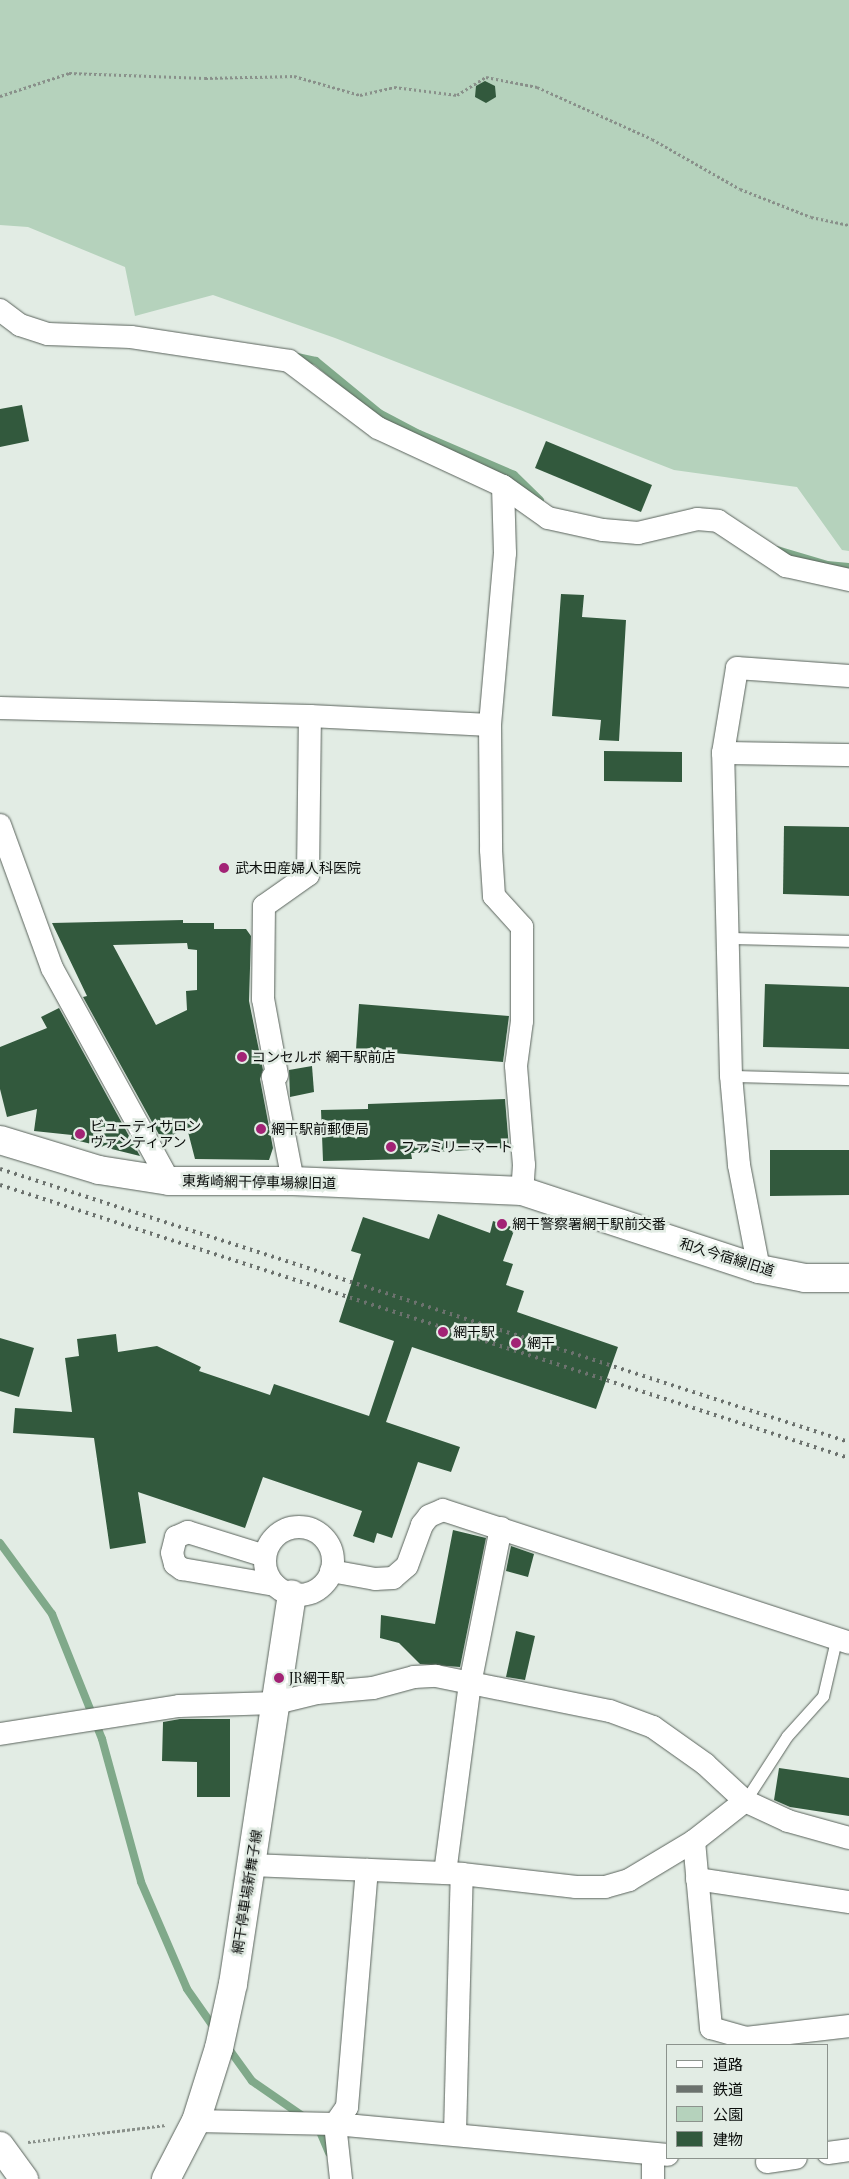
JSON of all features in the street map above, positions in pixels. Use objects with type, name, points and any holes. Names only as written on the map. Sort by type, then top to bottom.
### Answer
[{"type":"street","points":[[0,310],[20,325],[48,334],[131,337],[289,361],[378,428],[503,486],[548,518],[603,530],[638,533],[697,519],[718,521],[786,566],[849,580]]},
{"type":"street","points":[[503,486],[505,553],[490,725],[494,896],[522,927],[522,1021],[516,1066],[524,1166],[522,1191]]},
{"type":"street","points":[[759,1269],[738,1165],[731,1076],[723,753],[737,668],[849,676]]},
{"type":"street","points":[[0,708],[310,716],[490,725]]},
{"type":"street","points":[[293,1182],[273,1077],[277,1075],[263,998],[264,906],[308,875],[310,716]]},
{"type":"street","points":[[723,753],[849,755]]},
{"type":"street","points":[[0,825],[52,968],[169,1181]]},
{"type":"street","name":"東觜崎網干停車場線旧道","points":[[0,1140],[99,1170],[169,1181],[293,1182],[522,1191]]},
{"type":"street","name":"和久今宿線旧道","points":[[522,1191],[759,1269],[804,1278],[849,1278]]},
{"type":"street","points":[[331,1571],[375,1580],[392,1578],[407,1566],[422,1525],[429,1516],[443,1510],[843,1642]]},
{"type":"street","points":[[265,1556],[188,1532],[176,1538],[172,1553],[175,1564],[182,1570],[283,1590],[311,1592],[320,1587],[331,1571],[331,1549],[317,1532],[306,1527],[284,1529],[268,1545],[265,1566],[283,1590]]},
{"type":"street","points":[[455,2133],[453,1874],[470,1684],[501,1528]]},
{"type":"street","name":"網干停車場新舞子線","points":[[166,2179],[196,2121],[219,2048],[233,1984],[276,1703],[283,1590]]},
{"type":"street","points":[[0,1734],[179,1706],[276,1703],[317,1693],[372,1688],[414,1677],[436,1676],[610,1711],[653,1727],[705,1764],[745,1801],[788,1822],[849,1838]]},
{"type":"street","points":[[251,1865],[453,1874],[576,1887],[605,1887],[629,1880],[694,1841],[745,1801]]},
{"type":"street","points":[[694,1841],[711,2028],[747,2042],[849,2026]]},
{"type":"street","points":[[330,2124],[347,2107],[367,1870]]},
{"type":"street","points":[[698,1879],[849,1902]]},
{"type":"street","points":[[196,2121],[330,2124],[455,2133],[660,2156],[653,2179]]},
{"type":"street","points":[[330,2124],[341,2179]]},
{"type":"street","points":[[0,2146],[24,2179]]},
{"type":"street","points":[[829,2153],[849,2150]]},
{"type":"street","points":[[768,2166],[792,2159]]},
{"type":"lane","points":[[727,938],[849,941]]},
{"type":"lane","points":[[731,1076],[849,1079]]},
{"type":"lane","points":[[745,1801],[787,1736],[823,1696],[843,1642]]},
{"type":"path","points":[[0,96],[69,73],[205,78],[294,76],[360,95],[394,87],[457,95],[486,77],[537,86],[652,140],[740,189],[811,217],[849,225]]},
{"type":"path","points":[[0,2146],[196,2121]]},
{"type":"green space","points":[[0,0],[849,0],[849,551],[842,550],[797,487],[674,470],[335,338],[213,295],[135,316],[125,267],[28,227],[0,225]]},
{"type":"building","points":[[485,81],[495,86],[496,97],[486,103],[475,97],[476,86]]},
{"type":"building","points":[[22,405],[29,441],[0,447],[0,409]]},
{"type":"building","points":[[546,441],[652,485],[641,512],[535,468]]},
{"type":"building","points":[[561,594],[584,595],[582,617],[626,620],[619,741],[599,740],[601,720],[552,716]]},
{"type":"building","points":[[604,751],[682,752],[682,782],[604,781]]},
{"type":"building","points":[[784,826],[849,827],[849,896],[783,894]]},
{"type":"building","points":[[183,920],[183,923],[214,923],[214,929],[246,929],[251,936],[249,1001],[263,1070],[260,1079],[273,1148],[269,1160],[195,1159],[187,1128],[162,1140],[83,997],[87,996],[52,923]],"holes":[[[187,943],[188,949],[197,950],[197,990],[186,991],[187,1010],[156,1025],[113,945]]]},
{"type":"building","points":[[765,984],[849,987],[849,1049],[763,1047]]},
{"type":"building","points":[[359,1004],[509,1016],[503,1062],[356,1050]]},
{"type":"building","points":[[59,1008],[140,1156],[71,1139],[72,1135],[34,1131],[37,1109],[7,1117],[0,1089],[0,1047],[47,1028],[41,1017]]},
{"type":"building","points":[[312,1066],[314,1092],[290,1097],[289,1070]]},
{"type":"building","points":[[505,1099],[509,1148],[411,1153],[412,1159],[323,1161],[321,1110],[368,1109],[368,1104]]},
{"type":"building","points":[[770,1150],[849,1150],[849,1195],[770,1196]]},
{"type":"building","points":[[438,1214],[490,1233],[493,1221],[515,1228],[503,1261],[513,1264],[506,1285],[524,1291],[517,1312],[618,1347],[596,1409],[412,1347],[386,1422],[460,1447],[451,1472],[418,1462],[392,1538],[377,1533],[374,1543],[353,1536],[362,1511],[263,1477],[245,1528],[138,1492],[146,1543],[110,1549],[94,1438],[13,1433],[15,1408],[72,1412],[65,1358],[79,1356],[77,1339],[116,1334],[118,1352],[157,1346],[201,1367],[199,1371],[270,1395],[274,1384],[369,1416],[394,1341],[339,1322],[361,1254],[351,1251],[363,1217],[429,1239]]},
{"type":"building","points":[[0,1338],[34,1348],[19,1397],[0,1391]]},
{"type":"building","points":[[453,1530],[486,1538],[460,1667],[420,1664],[399,1643],[380,1638],[381,1615],[435,1624]]},
{"type":"building","points":[[511,1546],[534,1554],[528,1577],[506,1571]]},
{"type":"building","points":[[516,1631],[535,1636],[525,1680],[506,1677]]},
{"type":"building","points":[[180,1719],[230,1719],[230,1797],[197,1797],[197,1762],[162,1761],[163,1722]]},
{"type":"building","points":[[779,1768],[849,1778],[849,1816],[790,1807],[774,1800]]},
{"type":"waterway","points":[[297,357],[316,361],[379,413],[419,434],[514,475],[540,500]]},
{"type":"waterway","points":[[777,550],[827,565],[849,567]]},
{"type":"waterway","points":[[0,1543],[52,1614],[102,1739],[141,1882],[187,1989],[215,2029]]},
{"type":"waterway","points":[[226,2045],[252,2081],[304,2117]]},
{"type":"waterway","points":[[318,2127],[329,2153]]},
{"type":"railway","points":[[0,1169],[849,1442]]},
{"type":"railway","points":[[0,1185],[849,1458]]},
{"type":"place","name":"武木田産婦人科医院","points":[[224,868]]},
{"type":"place","name":"コンセルボ 網干駅前店","points":[[242,1057]]},
{"type":"place","name":"網干駅前郵便局","points":[[261,1129]]},
{"type":"place","name":"ビューティサロン ヴァンティアン","points":[[80,1134]]},
{"type":"place","name":"ファミリーマート","points":[[391,1147]]},
{"type":"place","name":"網干警察署網干駅前交番","points":[[502,1224]]},
{"type":"place","name":"網干駅","points":[[443,1332]]},
{"type":"place","name":"網干","points":[[516,1343]]},
{"type":"place","name":"JR網干駅","points":[[279,1678]]}]
